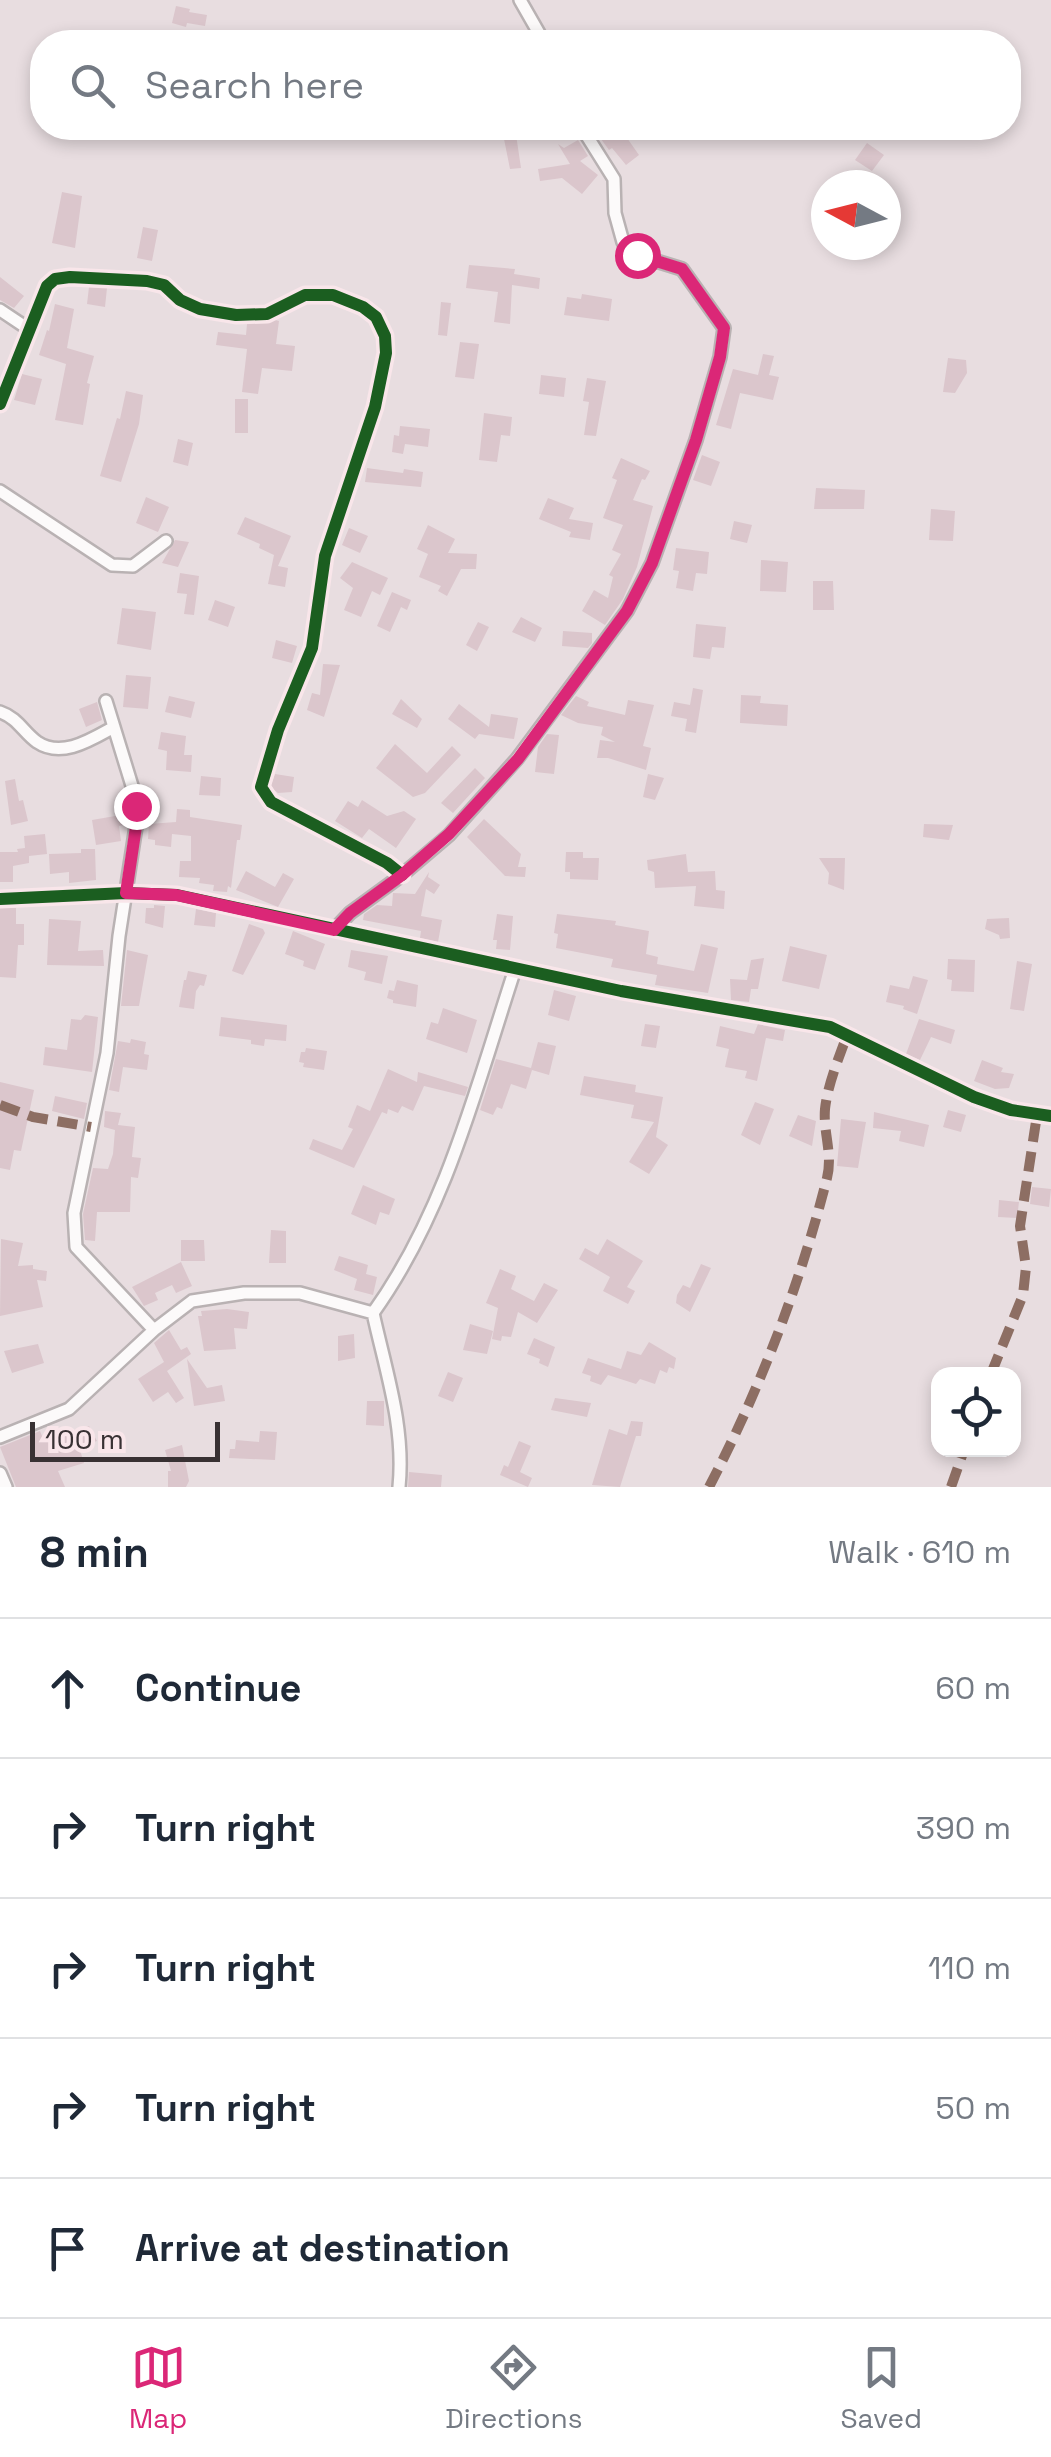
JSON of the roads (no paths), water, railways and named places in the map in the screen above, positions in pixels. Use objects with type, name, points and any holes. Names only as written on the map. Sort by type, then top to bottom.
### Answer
[{"type":"street","points":[[520,0],[537,30]]},
{"type":"street","points":[[334,930],[449,834],[518,759],[627,611],[652,563],[696,440],[720,357],[724,328],[682,269],[637,255],[623,242],[618,233],[614,179],[590,140]]},
{"type":"street","points":[[0,404],[47,286],[54,280],[130,278],[161,284],[185,302],[223,315],[266,314],[305,295],[333,296],[376,316],[385,336],[386,353],[375,407],[325,556],[312,648],[278,730],[262,787],[271,802],[387,863],[402,875]]},
{"type":"street","points":[[0,310],[30,330]]},
{"type":"street","points":[[0,491],[112,565],[133,566],[166,541]]},
{"type":"street","points":[[106,701],[137,814],[108,1053],[74,1213],[73,1240],[82,1255],[154,1330]]},
{"type":"street","points":[[0,712],[20,721],[37,742],[60,748],[85,742],[114,728]]},
{"type":"street","points":[[0,899],[126,893],[176,895],[621,991],[830,1027],[974,1097],[1011,1110],[1051,1116]]},
{"type":"street","points":[[400,1487],[403,1452],[392,1384],[372,1313],[409,1257],[460,1146],[515,969]]},
{"type":"street","points":[[0,1438],[70,1409],[154,1330],[192,1301],[244,1292],[300,1293],[372,1313]]},
{"type":"street","points":[[0,1473],[6,1487]]}]
